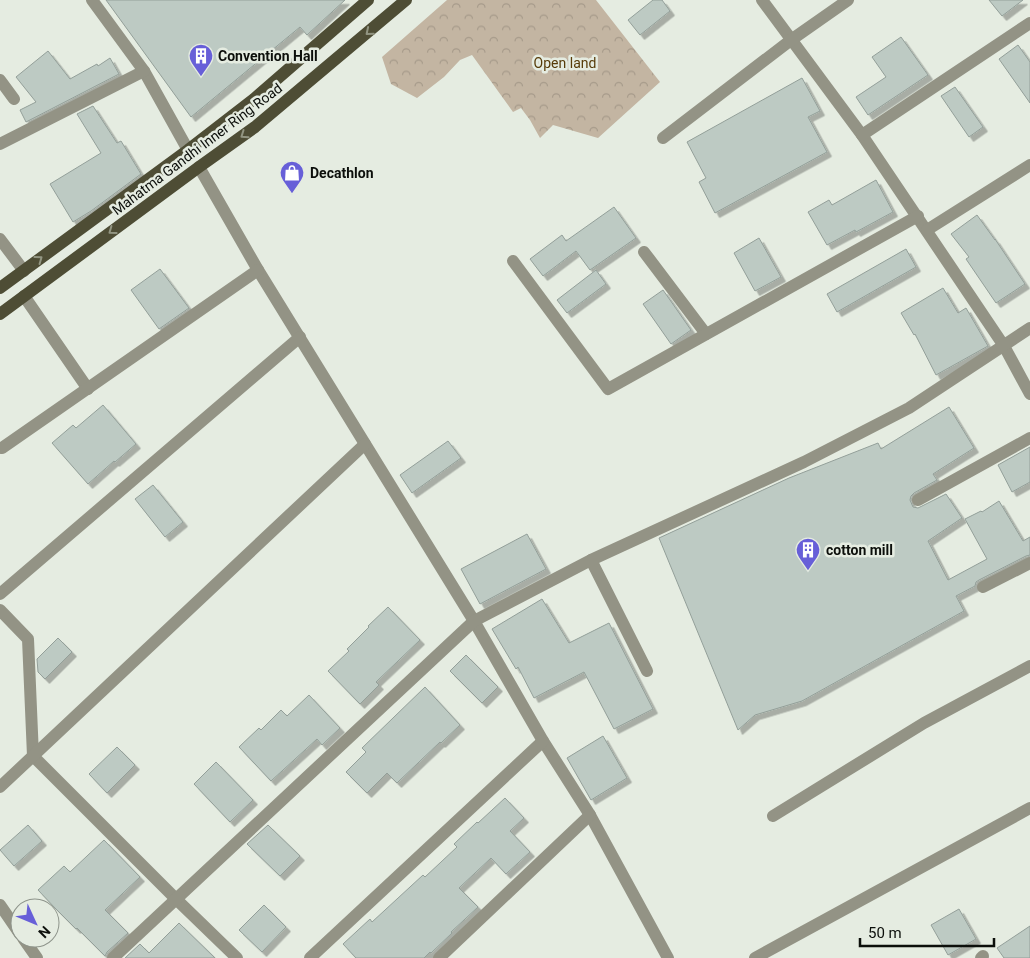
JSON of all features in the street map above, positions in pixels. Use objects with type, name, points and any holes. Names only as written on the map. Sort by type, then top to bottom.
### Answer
[{"type":"main road","name":"Mahatma Gandhi Inner Ring Road","points":[[0,288],[254,100],[368,0]]},
{"type":"main road","name":"Mahatma Gandhi Inner Ring Road","points":[[0,314],[255,127],[406,0]]},
{"type":"street","points":[[92,0],[144,70],[188,150]]},
{"type":"street","points":[[762,0],[862,134],[918,216],[1004,346],[1030,394]]},
{"type":"street","points":[[663,138],[791,40],[848,0]]},
{"type":"street","points":[[862,134],[1030,23]]},
{"type":"street","points":[[0,144],[144,70]]},
{"type":"street","points":[[0,80],[14,99]]},
{"type":"street","points":[[927,230],[1030,165]]},
{"type":"street","points":[[199,167],[258,270],[474,621],[543,741],[590,814],[668,958]]},
{"type":"street","points":[[513,261],[608,389],[918,216]]},
{"type":"street","points":[[0,239],[24,271]]},
{"type":"street","points":[[644,252],[706,334]]},
{"type":"street","points":[[2,448],[258,270]]},
{"type":"street","points":[[24,296],[88,389]]},
{"type":"street","points":[[113,958],[474,621],[591,560],[804,462],[909,408],[1030,328]]},
{"type":"street","points":[[0,594],[300,337]]},
{"type":"street","points":[[918,500],[1030,438]]},
{"type":"street","points":[[0,787],[365,444]]},
{"type":"street","points":[[591,560],[647,672]]},
{"type":"street","points":[[983,587],[1030,563]]},
{"type":"street","points":[[0,610],[28,639],[33,756],[237,958]]},
{"type":"street","points":[[773,816],[924,723],[1030,666]]},
{"type":"street","points":[[310,958],[543,741]]},
{"type":"street","points":[[755,958],[1030,808]]},
{"type":"street","points":[[440,958],[590,814]]},
{"type":"street","points":[[0,905],[10,920]]},
{"type":"green space","name":"Open land","points":[[447,0],[596,0],[660,82],[598,138],[553,125],[540,138],[521,108],[513,112],[472,55],[460,60],[444,77],[417,98],[391,84],[382,57]]},
{"type":"building","name":"Convention Hall","points":[[106,0],[345,0],[307,35],[300,27],[191,117]]},
{"type":"building","points":[[653,0],[662,0],[670,11],[640,35],[628,20]]},
{"type":"building","points":[[989,0],[1023,0],[1002,16]]},
{"type":"building","points":[[901,37],[928,75],[868,115],[856,97],[886,77],[872,57]]},
{"type":"building","points":[[1018,45],[1030,62],[1030,103],[999,59]]},
{"type":"building","points":[[48,51],[70,79],[97,64],[98,66],[110,58],[119,74],[26,122],[20,110],[36,102],[16,77]]},
{"type":"building","points":[[802,78],[820,111],[808,117],[827,152],[715,213],[699,182],[706,178],[687,142]]},
{"type":"building","points":[[955,87],[983,127],[969,137],[941,96]]},
{"type":"building","points":[[93,106],[117,143],[121,141],[141,174],[73,222],[50,184],[101,153],[77,114]]},
{"type":"building","points":[[876,180],[893,212],[827,245],[808,212],[829,200],[832,205]]},
{"type":"building","points":[[614,207],[636,238],[590,270],[576,251],[543,276],[530,259],[562,235],[566,241]]},
{"type":"building","points":[[977,215],[1025,284],[996,303],[966,259],[969,257],[951,234]]},
{"type":"building","points":[[759,238],[781,277],[755,291],[734,253]]},
{"type":"building","points":[[906,249],[916,267],[837,312],[827,294]]},
{"type":"building","points":[[160,269],[189,308],[159,329],[131,290]]},
{"type":"building","points":[[596,270],[606,284],[567,313],[557,300]]},
{"type":"building","points":[[943,288],[958,313],[966,308],[988,346],[936,375],[915,334],[901,313]]},
{"type":"building","points":[[663,290],[691,330],[671,344],[643,304]]},
{"type":"building","points":[[103,405],[136,444],[88,484],[52,443],[73,425],[76,428]]},
{"type":"building","name":"cotton mill","points":[[949,407],[974,448],[933,474],[937,480],[914,493],[910,500],[913,507],[918,508],[946,494],[962,518],[928,541],[948,580],[987,559],[965,519],[982,512],[999,501],[1023,541],[1030,537],[1030,555],[979,580],[975,586],[956,596],[964,611],[802,701],[755,715],[738,730],[659,538],[789,478],[878,443],[881,449]]},
{"type":"building","points":[[448,441],[461,458],[412,493],[400,475]]},
{"type":"building","points":[[1030,447],[1030,482],[1012,492],[998,465]]},
{"type":"building","points":[[153,485],[183,522],[165,537],[135,499]]},
{"type":"building","points":[[527,534],[546,569],[480,604],[461,569]]},
{"type":"building","points":[[542,599],[569,643],[609,623],[653,709],[614,729],[584,672],[534,698],[518,667],[516,669],[492,629]]},
{"type":"building","points":[[388,607],[420,640],[376,682],[379,685],[360,704],[328,671],[349,651],[347,649]]},
{"type":"building","points":[[58,638],[72,652],[45,679],[38,672],[37,659]]},
{"type":"building","points":[[466,655],[498,687],[482,703],[450,671]]},
{"type":"building","points":[[425,687],[460,725],[397,783],[387,773],[367,793],[346,772],[366,752],[362,748]]},
{"type":"building","points":[[309,695],[340,728],[322,745],[317,739],[271,781],[239,747],[259,728],[261,730],[281,710],[287,716]]},
{"type":"building","points":[[603,736],[627,778],[591,800],[567,758]]},
{"type":"building","points":[[117,747],[135,765],[107,793],[89,774]]},
{"type":"building","points":[[216,762],[253,800],[230,822],[194,784]]},
{"type":"building","points":[[505,798],[524,818],[510,831],[530,852],[506,874],[491,858],[459,888],[478,907],[424,958],[356,958],[343,944],[370,919],[372,922],[423,875],[425,877],[457,847],[454,844]]},
{"type":"building","points":[[28,825],[42,841],[14,866],[0,850]]},
{"type":"building","points":[[268,825],[300,856],[280,876],[247,844]]},
{"type":"building","points":[[104,840],[140,877],[105,910],[128,933],[105,956],[60,913],[60,898],[46,898],[38,890],[64,866],[70,872]]},
{"type":"building","points":[[264,905],[286,927],[262,952],[239,930]]},
{"type":"building","points":[[959,909],[976,939],[948,955],[931,925]]},
{"type":"building","points":[[179,923],[215,958],[125,958],[140,944],[149,953]]},
{"type":"building","points":[[1030,926],[1030,958],[1004,958],[997,948]]},
{"type":"place","name":"Convention Hall","points":[[201,77]]},
{"type":"place","name":"Decathlon","points":[[292,194]]},
{"type":"place","name":"cotton mill","points":[[808,571]]}]
